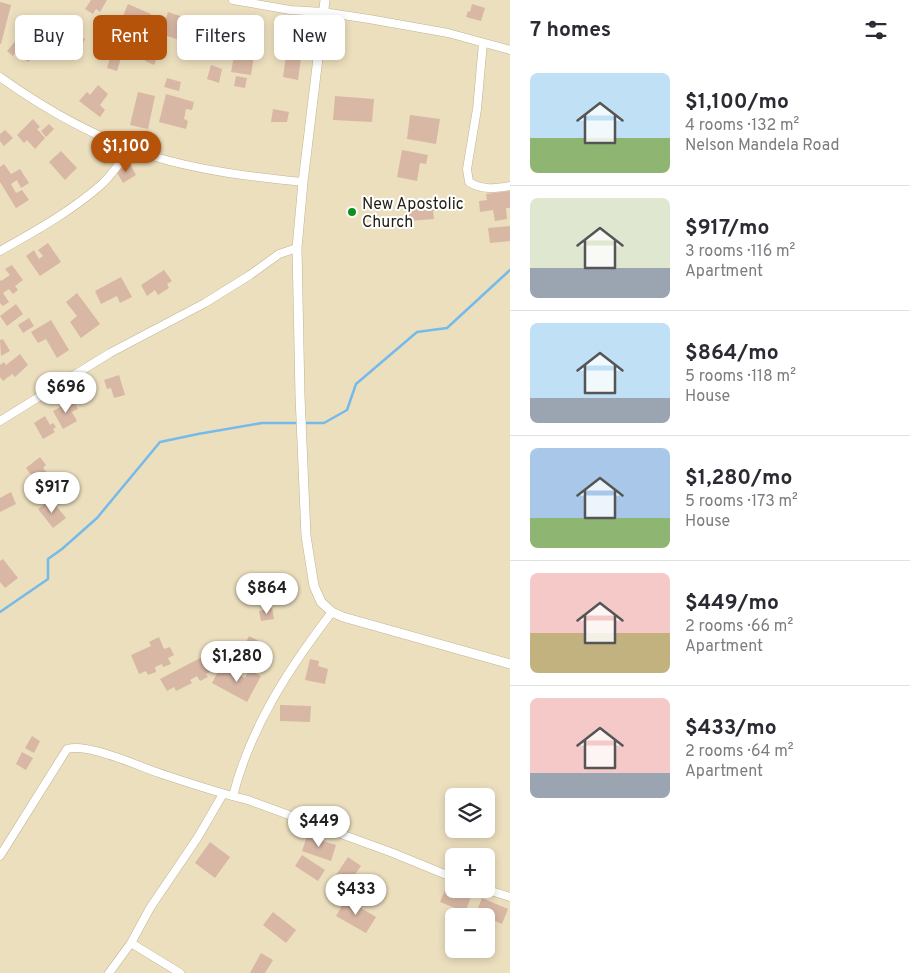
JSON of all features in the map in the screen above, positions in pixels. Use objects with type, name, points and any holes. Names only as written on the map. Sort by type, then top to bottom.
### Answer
[{"type":"street","points":[[233,0],[290,10],[323,12],[448,33],[510,50]]},
{"type":"street","points":[[325,0],[297,248],[300,396],[306,536],[314,586],[320,602],[332,612],[343,617],[510,664]]},
{"type":"street","points":[[483,43],[477,109],[467,169],[469,182],[478,188],[493,189],[510,186]]},
{"type":"street","points":[[0,77],[48,109],[130,148],[153,156],[230,173],[303,182]]},
{"type":"street","points":[[0,251],[54,221],[95,190],[118,165],[130,148]]},
{"type":"street","points":[[0,421],[110,353],[213,298],[250,275],[278,254],[297,248]]},
{"type":"street","points":[[232,796],[251,741],[260,722],[296,661],[332,612]]},
{"type":"street","points":[[0,856],[66,749],[75,747],[100,752],[223,794],[248,800],[348,836],[445,874]]},
{"type":"street","points":[[109,973],[131,943],[150,908],[198,837],[223,794]]},
{"type":"street","points":[[495,892],[510,897]]},
{"type":"street","points":[[131,943],[180,973]]},
{"type":"building","points":[[91,0],[107,0],[100,12],[96,9],[93,14],[85,9]]},
{"type":"building","points":[[0,2],[11,5],[1,44],[0,44]]},
{"type":"building","points":[[128,4],[151,14],[151,15],[123,15]]},
{"type":"building","points":[[472,4],[485,8],[481,21],[466,17],[468,11],[470,12]]},
{"type":"building","points":[[168,12],[177,15],[177,39],[167,36]]},
{"type":"building","points":[[15,42],[15,53],[13,56],[7,51]]},
{"type":"building","points":[[109,60],[120,60],[117,71],[107,68]]},
{"type":"building","points":[[145,60],[156,60],[154,65]]},
{"type":"building","points":[[233,60],[253,60],[251,75],[231,72]]},
{"type":"building","points":[[285,60],[301,60],[298,80],[283,77]]},
{"type":"building","points":[[211,65],[222,69],[219,83],[207,79]]},
{"type":"building","points":[[236,76],[247,78],[245,88],[234,86]]},
{"type":"building","points":[[167,78],[181,82],[179,91],[164,87]]},
{"type":"building","points":[[98,85],[108,94],[100,105],[105,110],[100,117],[79,101],[87,92],[90,95]]},
{"type":"building","points":[[138,92],[155,96],[148,129],[130,125]]},
{"type":"building","points":[[166,94],[194,102],[192,110],[186,109],[184,119],[188,121],[186,129],[159,122]]},
{"type":"building","points":[[335,96],[374,99],[372,122],[333,120]]},
{"type":"building","points":[[273,109],[289,112],[287,122],[271,122]]},
{"type":"building","points":[[410,115],[440,119],[436,144],[407,139]]},
{"type":"building","points":[[33,119],[40,127],[37,129],[45,138],[35,149],[27,140],[24,143],[17,135]]},
{"type":"building","points":[[49,124],[54,129],[46,137],[41,131]]},
{"type":"building","points":[[5,130],[13,138],[4,146],[0,141],[0,134]]},
{"type":"building","points":[[402,150],[428,155],[426,164],[420,163],[417,181],[397,177]]},
{"type":"building","points":[[61,151],[77,168],[65,180],[49,162]]},
{"type":"building","points":[[4,164],[11,174],[20,169],[29,183],[21,188],[17,180],[11,184],[16,193],[22,190],[29,200],[16,208],[0,182],[0,167]]},
{"type":"building","points":[[130,164],[136,175],[123,183],[116,171]]},
{"type":"building","points":[[510,191],[510,208],[506,208],[507,219],[495,221],[493,210],[480,212],[479,201],[487,200],[486,194]]},
{"type":"building","points":[[438,200],[439,211],[433,211],[434,219],[409,221],[407,202]]},
{"type":"building","points":[[510,226],[510,241],[490,243],[488,228]]},
{"type":"building","points":[[48,243],[61,262],[40,276],[26,256],[34,250],[39,259],[43,256],[38,250]]},
{"type":"building","points":[[12,265],[23,280],[15,286],[18,290],[13,294],[9,289],[3,293],[9,302],[3,306],[0,303],[0,280],[10,275],[5,269]]},
{"type":"building","points":[[164,270],[172,281],[167,284],[169,288],[158,295],[155,290],[147,296],[141,285]]},
{"type":"building","points":[[121,277],[132,297],[120,303],[117,296],[101,304],[95,291]]},
{"type":"building","points":[[77,293],[100,324],[81,338],[70,322],[77,316],[66,302]]},
{"type":"building","points":[[16,304],[23,314],[7,326],[0,316]]},
{"type":"building","points":[[29,318],[34,326],[23,333],[18,325]]},
{"type":"building","points":[[51,320],[69,350],[57,358],[46,339],[38,343],[31,332]]},
{"type":"building","points":[[3,339],[10,351],[1,356],[0,340]]},
{"type":"building","points":[[20,354],[28,365],[15,377],[12,374],[3,381],[0,377],[0,365],[4,362],[6,365]]},
{"type":"building","points":[[119,375],[125,395],[114,398],[111,388],[107,389],[104,380]]},
{"type":"building","points":[[73,400],[78,409],[72,412],[77,421],[63,429],[53,411]]},
{"type":"building","points":[[45,416],[50,425],[53,423],[56,427],[53,429],[55,432],[43,439],[34,423]]},
{"type":"building","points":[[40,457],[46,465],[43,468],[49,475],[37,483],[26,468]]},
{"type":"building","points":[[11,492],[16,504],[0,512],[0,498]]},
{"type":"building","points":[[51,499],[66,518],[53,528],[38,509]]},
{"type":"building","points":[[3,559],[18,578],[5,588],[0,582],[0,561]]},
{"type":"building","points":[[272,608],[274,619],[261,621],[259,611]]},
{"type":"building","points":[[249,636],[267,645],[259,663],[240,654]]},
{"type":"building","points":[[159,637],[164,649],[170,647],[174,655],[168,658],[171,664],[163,667],[162,664],[155,667],[156,672],[148,675],[146,671],[139,674],[131,655],[151,646],[149,642]]},
{"type":"building","points":[[206,655],[214,670],[206,674],[208,677],[200,681],[197,676],[190,680],[192,683],[176,691],[174,687],[167,691],[160,679]]},
{"type":"building","points":[[310,659],[319,661],[318,666],[328,669],[325,684],[305,680]]},
{"type":"building","points":[[221,666],[230,671],[232,668],[245,678],[249,670],[261,676],[247,702],[212,683]]},
{"type":"building","points":[[280,705],[311,706],[310,722],[280,721]]},
{"type":"building","points":[[32,736],[40,741],[34,753],[25,748]]},
{"type":"building","points":[[22,752],[33,758],[26,770],[16,764]]},
{"type":"building","points":[[307,836],[336,845],[331,861],[302,851]]},
{"type":"building","points":[[210,842],[230,857],[215,878],[195,863]]},
{"type":"building","points":[[302,855],[325,870],[318,881],[295,866]]},
{"type":"building","points":[[348,857],[361,866],[347,886],[334,878]]},
{"type":"building","points":[[445,890],[445,898],[471,898],[467,908],[455,908],[440,902]]},
{"type":"building","points":[[482,898],[508,909],[502,924],[495,921],[495,908],[478,908]]},
{"type":"building","points":[[346,899],[376,917],[366,933],[336,916]]},
{"type":"building","points":[[273,912],[296,930],[286,943],[263,925]]},
{"type":"building","points":[[261,953],[273,960],[265,973],[250,973]]},
{"type":"waterway","points":[[0,612],[48,579],[48,559],[97,518],[160,442],[262,423],[324,423],[347,410],[356,384],[417,332],[447,328],[510,270]]},
{"type":"place","name":"New Apostolic Church","points":[[352,212]]}]
